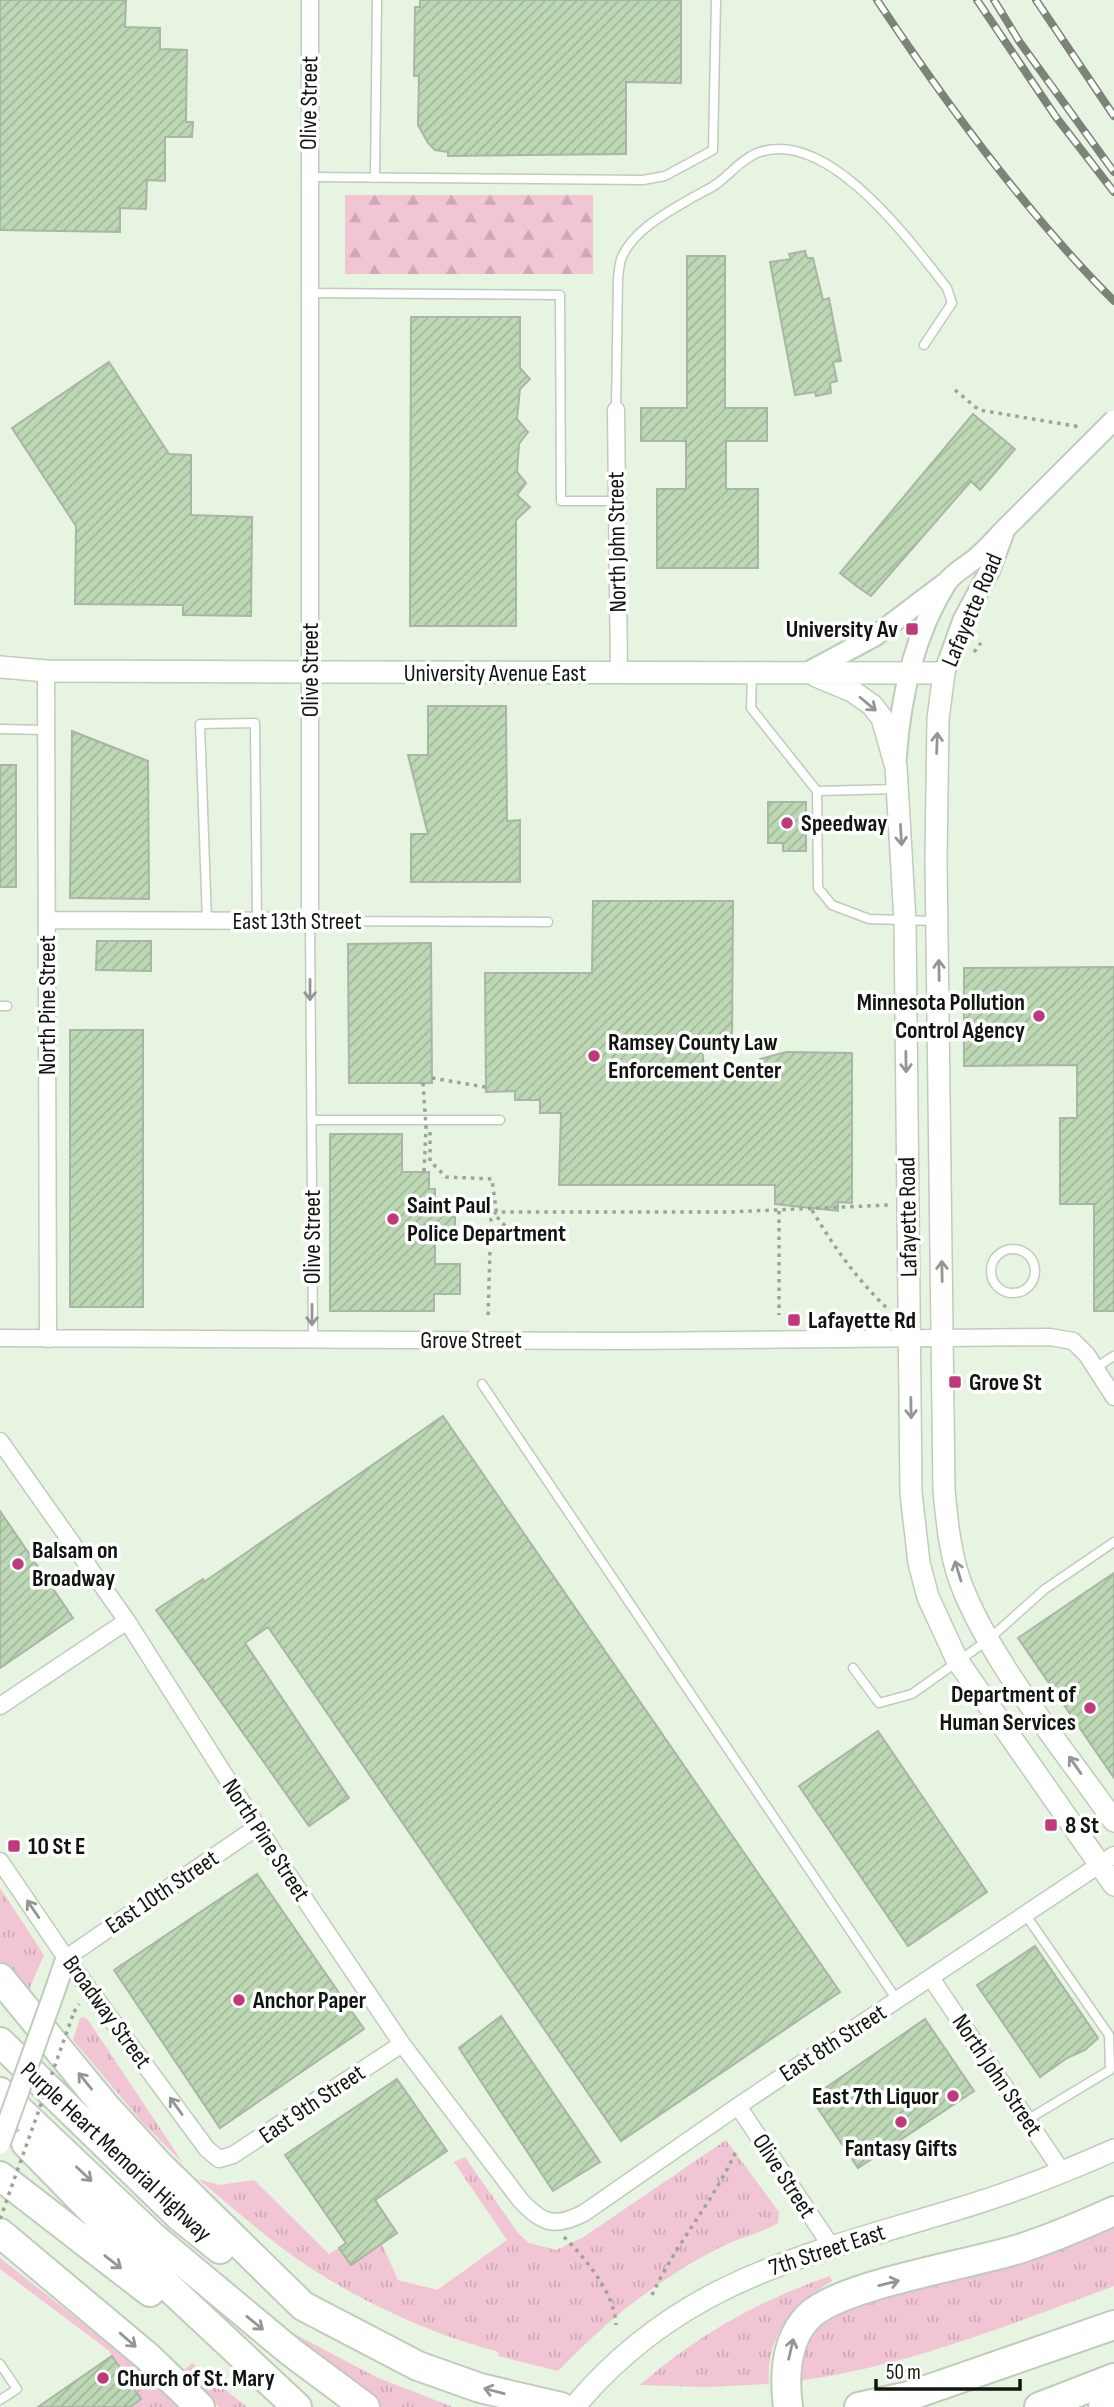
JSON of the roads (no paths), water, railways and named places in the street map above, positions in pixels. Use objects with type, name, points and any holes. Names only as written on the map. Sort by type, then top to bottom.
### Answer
[{"type":"highway","points":[[0,1978],[105,2106],[159,2165],[303,2305],[418,2366],[480,2388],[561,2407]]},
{"type":"highway","name":"Purple Heart Memorial Highway","points":[[0,2042],[179,2216],[230,2256],[303,2305]]},
{"type":"highway","points":[[0,2092],[153,2237],[291,2352],[365,2407]]},
{"type":"highway","points":[[0,2118],[134,2255],[292,2403]]},
{"type":"highway","points":[[0,2176],[292,2403]]},
{"type":"highway","points":[[788,2407],[785,2385],[790,2346],[797,2329],[824,2303],[1026,2247],[1114,2211]]},
{"type":"highway","points":[[0,2233],[148,2357],[200,2407]]},
{"type":"highway","points":[[859,2407],[909,2396],[1114,2325]]},
{"type":"highway","points":[[1039,2407],[1114,2378]]},
{"type":"highway","points":[[1093,2407],[1114,2399]]},
{"type":"highway","points":[[1103,2407],[1114,2399]]},
{"type":"main road","name":"University Avenue East","points":[[0,667],[47,670],[309,672],[944,673]]},
{"type":"main road","name":"University Avenue East","points":[[0,675],[47,670]]},
{"type":"main road","points":[[808,672],[852,691],[872,705],[882,718],[896,766]]},
{"type":"main road","name":"Lafayette Road","points":[[944,673],[936,767],[944,1490],[947,1525],[961,1583],[988,1640],[1114,1821]]},
{"type":"main road","name":"Lafayette Road","points":[[896,766],[905,921],[914,1533],[928,1597],[957,1660],[1107,1859],[1114,1885]]},
{"type":"main road","name":"7th Street East","points":[[574,2407],[611,2363],[635,2344],[703,2299],[743,2279],[783,2261],[957,2210],[1063,2173],[1114,2150]]},
{"type":"street","name":"Olive Street","points":[[310,0],[310,921]]},
{"type":"street","name":"North John Street","points":[[616,410],[619,673]]},
{"type":"street","name":"Lafayette Road","points":[[896,766],[899,720],[910,673],[932,613],[949,580],[1006,528],[1114,420]]},
{"type":"street","name":"Lafayette Road","points":[[944,673],[963,620],[990,570],[1006,528]]},
{"type":"street","points":[[808,672],[874,636],[949,580]]},
{"type":"street","name":"North Pine Street","points":[[47,670],[48,1339]]},
{"type":"street","name":"East 13th Street","points":[[47,920],[310,921]]},
{"type":"street","name":"Grove Street","points":[[0,1338],[313,1340],[1050,1337],[1073,1341],[1114,1397]]},
{"type":"street","name":"North Pine Street","points":[[0,1441],[127,1621],[257,1827],[402,2044],[521,2201],[533,2213],[550,2223]]},
{"type":"street","points":[[0,1706],[127,1621]]},
{"type":"street","name":"East 10th Street","points":[[66,1958],[257,1827]]},
{"type":"street","name":"East 8th Street","points":[[550,2223],[569,2221],[584,2213],[738,2106],[1107,1859]]},
{"type":"street","name":"Broadway Street","points":[[0,1861],[66,1958],[207,2149],[219,2159]]},
{"type":"street","points":[[0,2144],[66,1958]]},
{"type":"street","name":"North John Street","points":[[932,1978],[1063,2173]]},
{"type":"street","name":"East 9th Street","points":[[219,2159],[233,2155],[402,2044]]},
{"type":"street","name":"Olive Street","points":[[738,2106],[831,2246]]},
{"type":"lane","points":[[375,178],[377,0]]},
{"type":"lane","points":[[308,177],[643,180],[664,176],[713,150],[716,0]]},
{"type":"lane","points":[[616,410],[618,278],[621,257],[637,238],[661,217],[718,183],[755,153],[779,148],[813,159],[860,186],[947,288],[953,303],[924,345]]},
{"type":"lane","points":[[309,293],[559,295],[561,501],[616,501]]},
{"type":"lane","points":[[752,673],[751,708],[817,791],[818,888],[832,905],[869,919],[938,921]]},
{"type":"lane","points":[[207,921],[200,724],[255,723],[257,921]]},
{"type":"lane","points":[[0,729],[47,730]]},
{"type":"lane","points":[[817,791],[897,789]]},
{"type":"lane","name":"East 13th Street","points":[[310,921],[548,922]]},
{"type":"lane","name":"Olive Street","points":[[310,921],[313,1340]]},
{"type":"lane","points":[[311,1120],[500,1120]]},
{"type":"lane","points":[[1012,1249],[1029,1255],[1036,1272],[1030,1287],[1014,1294],[996,1287],[991,1270],[997,1256],[1012,1249]]},
{"type":"lane","points":[[1095,1368],[1114,1356]]},
{"type":"lane","points":[[482,1384],[897,2001]]},
{"type":"lane","points":[[853,1668],[879,1703],[912,1694],[988,1640],[1045,1589],[1114,1542]]},
{"type":"lane","points":[[1024,1914],[1109,2035],[1110,2070],[1027,2120]]},
{"type":"lane","points":[[0,2364],[17,2389],[0,2400]]},
{"type":"railway","points":[[877,0],[988,156],[1050,232],[1114,301]]},
{"type":"railway","points":[[977,0],[1056,117],[1114,192]]},
{"type":"railway","points":[[994,0],[1019,41],[1114,172]]},
{"type":"railway","points":[[1036,0],[1114,116]]},
{"type":"place","name":"University Av","points":[[912,629]]},
{"type":"place","name":"Speedway","points":[[787,823]]},
{"type":"place","name":"Minnesota Pollution Control Agency","points":[[1039,1016]]},
{"type":"place","name":"Ramsey County Law Enforcement Center","points":[[594,1056]]},
{"type":"place","name":"Saint Paul Police Department","points":[[393,1219]]},
{"type":"place","name":"Lafayette Rd","points":[[794,1320]]},
{"type":"place","name":"Grove St","points":[[955,1382]]},
{"type":"place","name":"Balsam on Broadway","points":[[18,1564]]},
{"type":"place","name":"Department of Human Services","points":[[1090,1708]]},
{"type":"place","name":"8 St","points":[[1051,1825]]},
{"type":"place","name":"10 St E","points":[[14,1846]]},
{"type":"place","name":"Anchor Paper","points":[[239,2000]]},
{"type":"place","name":"East 7th Liquor","points":[[953,2096]]},
{"type":"place","name":"Fantasy Gifts","points":[[901,2122]]},
{"type":"place","name":"Church of St. Mary","points":[[103,2378]]}]
